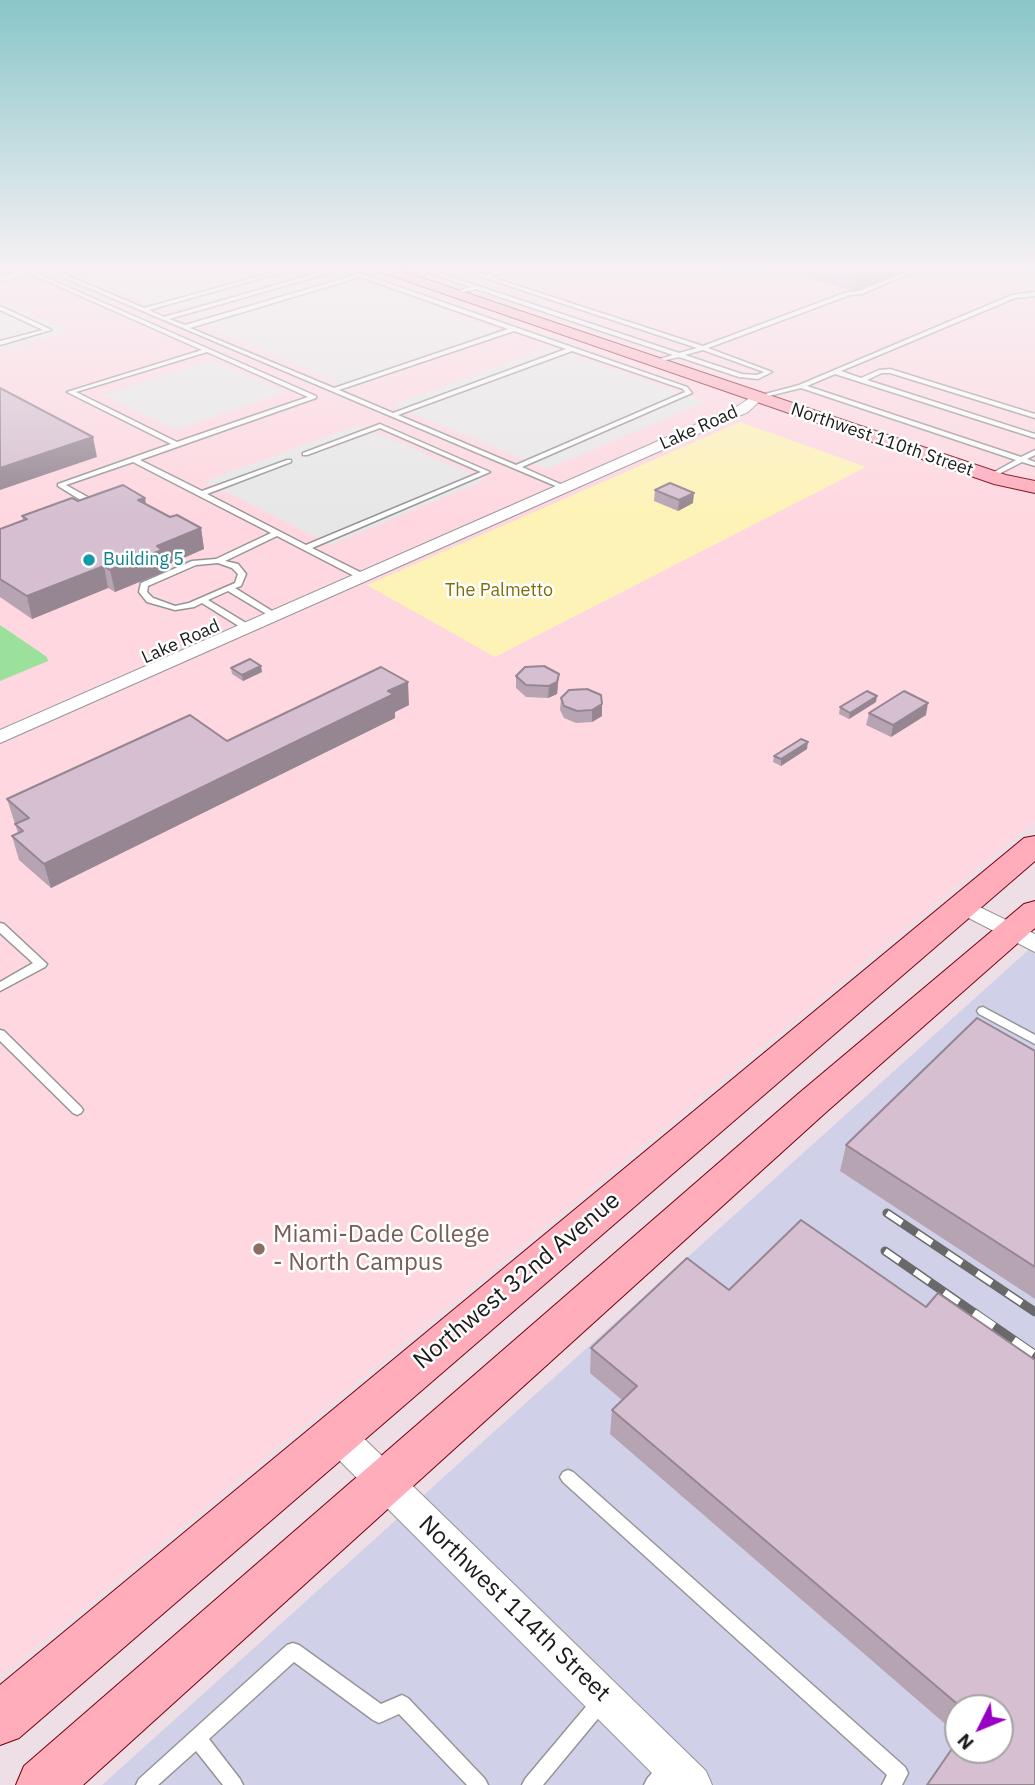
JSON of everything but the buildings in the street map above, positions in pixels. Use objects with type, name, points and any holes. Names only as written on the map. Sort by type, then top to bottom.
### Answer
[{"type":"main road","name":"Northwest 110th Street","points":[[617,349],[991,477],[1035,487]]},
{"type":"main road","name":"Northwest 32nd Avenue","points":[[0,1719],[335,1433],[1035,845]]},
{"type":"main road","points":[[43,1785],[811,1104],[1027,929]]},
{"type":"street","name":"Lake Road","points":[[0,721],[241,623],[557,485],[743,410],[757,397]]},
{"type":"street","name":"Lake Road","points":[[0,737],[241,623]]},
{"type":"street","points":[[963,906],[1027,929]]},
{"type":"street","name":"Northwest 114th Street","points":[[335,1433],[604,1698],[672,1778]]},
{"type":"lane","points":[[238,349],[557,485]]},
{"type":"lane","points":[[334,390],[453,349]]},
{"type":"lane","points":[[393,415],[570,349]]},
{"type":"lane","points":[[516,467],[689,393],[685,388],[572,349]]},
{"type":"lane","points":[[662,349],[741,376],[758,377],[769,372],[707,349]]},
{"type":"lane","points":[[655,362],[697,349]]},
{"type":"lane","points":[[757,397],[801,386],[889,349]]},
{"type":"lane","points":[[90,502],[60,485],[314,397],[207,350],[70,391],[174,444]]},
{"type":"lane","points":[[862,380],[881,371],[890,371],[1035,416]]},
{"type":"lane","points":[[836,372],[1031,434],[1035,429]]},
{"type":"lane","points":[[801,386],[1035,464]]},
{"type":"lane","points":[[305,454],[380,426],[487,472],[305,548]]},
{"type":"lane","points":[[991,477],[1035,452]]},
{"type":"lane","points":[[133,459],[355,573]]},
{"type":"lane","points":[[201,494],[289,461]]},
{"type":"lane","points":[[78,506],[101,498]]},
{"type":"lane","points":[[218,561],[235,566],[242,574],[238,584],[202,600],[174,608],[162,605],[143,592],[144,585],[195,563],[218,561],[276,533]]},
{"type":"lane","points":[[228,589],[269,611]]},
{"type":"lane","points":[[202,600],[241,623]]},
{"type":"lane","points":[[0,927],[41,964],[0,987]]},
{"type":"lane","points":[[983,1011],[1035,1040]]},
{"type":"lane","points":[[0,1034],[77,1110]]},
{"type":"lane","points":[[568,1477],[899,1773],[891,1785]]},
{"type":"lane","points":[[145,1785],[293,1651],[379,1714],[402,1704],[479,1785]]},
{"type":"lane","points":[[531,1785],[604,1698]]},
{"type":"lane","points":[[197,1738],[234,1785]]},
{"type":"shaded area","name":"Miami-Dade College - North Campus","points":[[0,349],[1035,349],[1035,821],[0,1677]]},
{"type":"shaded area","points":[[260,349],[465,349],[352,388]]},
{"type":"shaded area","points":[[544,349],[556,349],[705,402],[547,469],[392,405]]},
{"type":"shaded area","points":[[212,360],[286,392],[175,430],[102,395]]},
{"type":"shaded area","points":[[358,425],[485,480],[331,545],[205,481]]},
{"type":"shaded area","points":[[0,625],[47,657],[48,661],[0,681]]},
{"type":"shaded area","points":[[1035,944],[1035,1785],[102,1785]]},
{"type":"green space","name":"The Palmetto","points":[[740,422],[866,467],[495,657],[367,585]]},
{"type":"railway","points":[[887,1213],[1035,1312]]},
{"type":"railway","points":[[885,1251],[976,1314]]},
{"type":"railway","points":[[974,1313],[1035,1355]]},
{"type":"place","name":"Building 5","points":[[89,560]]},
{"type":"place","name":"Miami-Dade College - North Campus","points":[[259,1249]]}]
